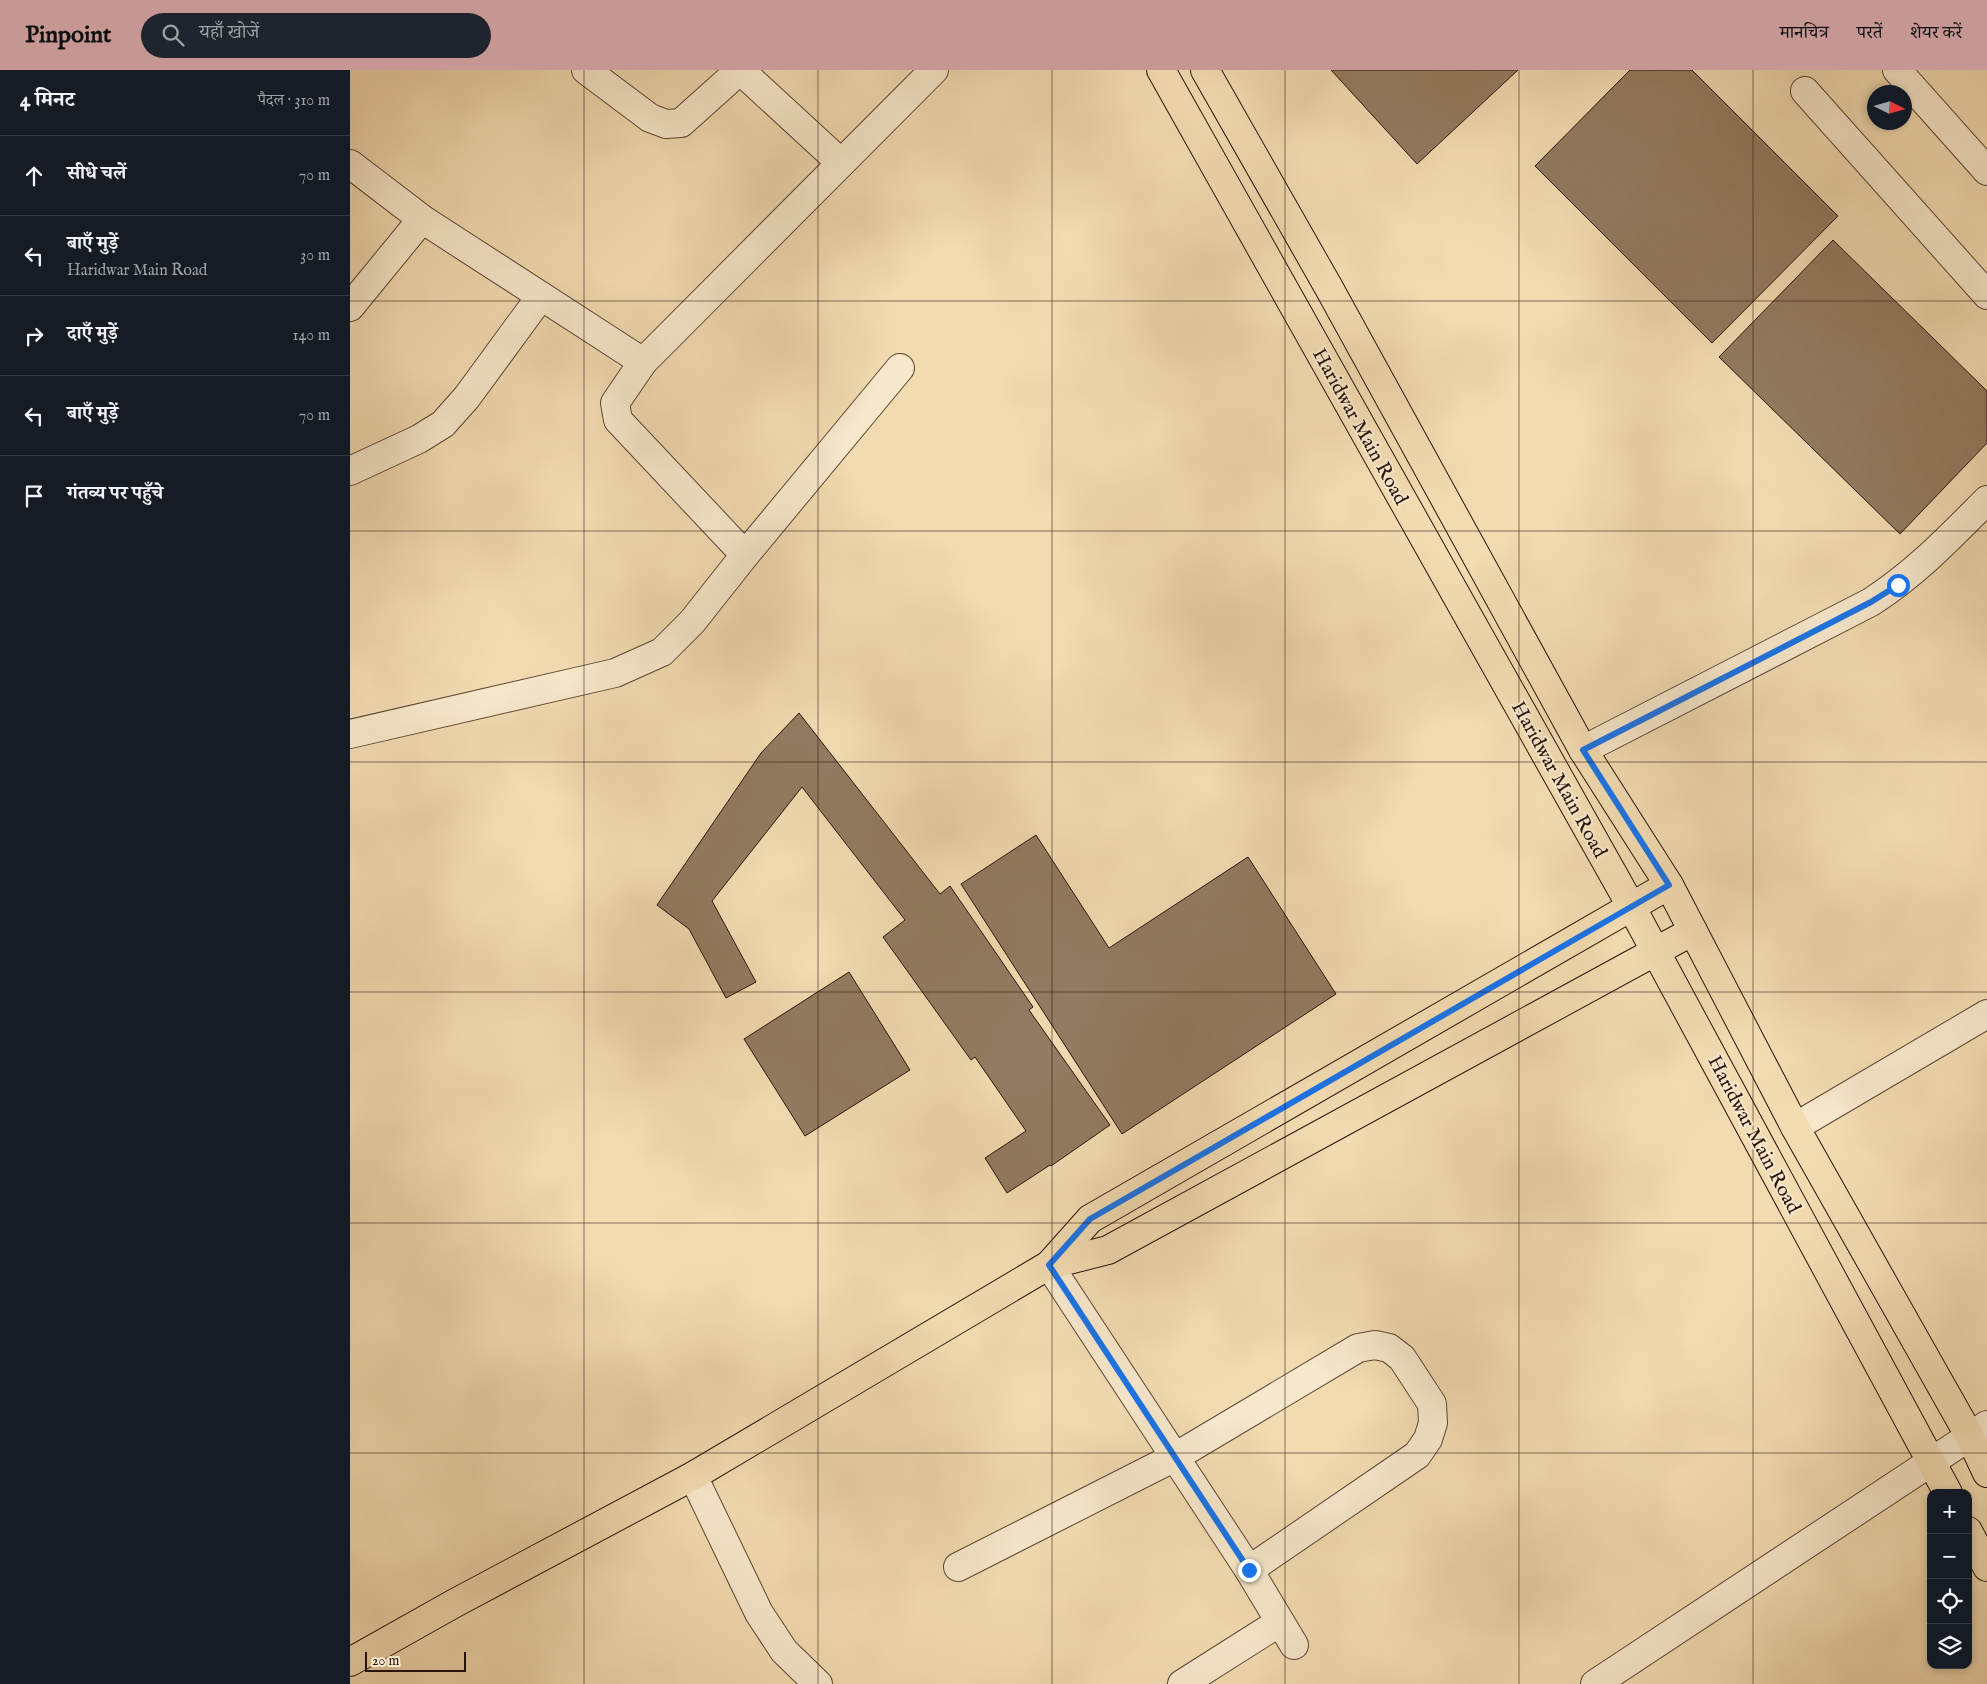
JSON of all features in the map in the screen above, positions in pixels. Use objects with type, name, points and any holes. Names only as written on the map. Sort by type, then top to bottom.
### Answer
[{"type":"main road","name":"Haridwar Main Road","points":[[1161,70],[1632,906],[1946,1489]]},
{"type":"main road","name":"Haridwar Main Road","points":[[1205,70],[1329,288],[1583,750],[1669,885],[1795,1127],[1978,1430],[1987,1473]]},
{"type":"main road","points":[[1296,309],[1329,288]]},
{"type":"main road","points":[[1049,1265],[1090,1219],[1669,885]]},
{"type":"main road","points":[[350,1662],[463,1599],[693,1476],[1049,1265],[1108,1250],[1693,931]]},
{"type":"main road","points":[[1970,1534],[1987,1567]]},
{"type":"street","points":[[586,70],[650,118],[666,124],[681,123],[740,70],[841,163]]},
{"type":"street","points":[[745,555],[618,420],[615,403],[643,362],[934,70]]},
{"type":"street","points":[[1897,70],[1987,171]]},
{"type":"street","points":[[1805,92],[1987,294]]},
{"type":"street","points":[[350,164],[422,219],[643,362]]},
{"type":"street","points":[[350,307],[422,219]]},
{"type":"street","points":[[350,471],[419,439],[443,424],[467,397],[541,296]]},
{"type":"street","points":[[350,734],[615,673],[662,652],[692,622],[900,368]]},
{"type":"street","points":[[1583,750],[1871,602],[1898,585],[1925,562],[1987,500]]},
{"type":"street","points":[[1795,1127],[1987,1014]]},
{"type":"street","points":[[1049,1265],[1249,1570],[1287,1633],[1182,1684]]},
{"type":"street","points":[[958,1567],[1175,1456],[1358,1348],[1375,1345],[1389,1348],[1402,1358],[1432,1404],[1433,1423],[1428,1439],[1418,1454],[1249,1570]]},
{"type":"street","points":[[1596,1684],[1978,1430]]},
{"type":"street","points":[[693,1476],[759,1613],[784,1651],[818,1684]]},
{"type":"building","points":[[1331,70],[1518,70],[1417,164]]},
{"type":"building","points":[[1630,70],[1692,70],[1838,216],[1712,343],[1535,166]]},
{"type":"building","points":[[1833,240],[1987,391],[1987,443],[1900,534],[1719,357]]},
{"type":"building","points":[[799,713],[940,894],[950,886],[1033,1007],[1029,1010],[1110,1125],[1051,1166],[1007,1193],[985,1158],[1026,1131],[975,1057],[971,1060],[883,937],[905,920],[802,787],[712,901],[756,982],[726,998],[689,929],[657,905],[761,753]]},
{"type":"building","points":[[1036,835],[1109,948],[1248,857],[1336,994],[1122,1134],[961,884]]},
{"type":"building","points":[[849,972],[910,1070],[805,1136],[744,1039]]},
{"type":"route","points":[[1249,1570],[1049,1265],[1090,1219],[1669,885],[1583,750],[1871,602],[1898,585]]}]
